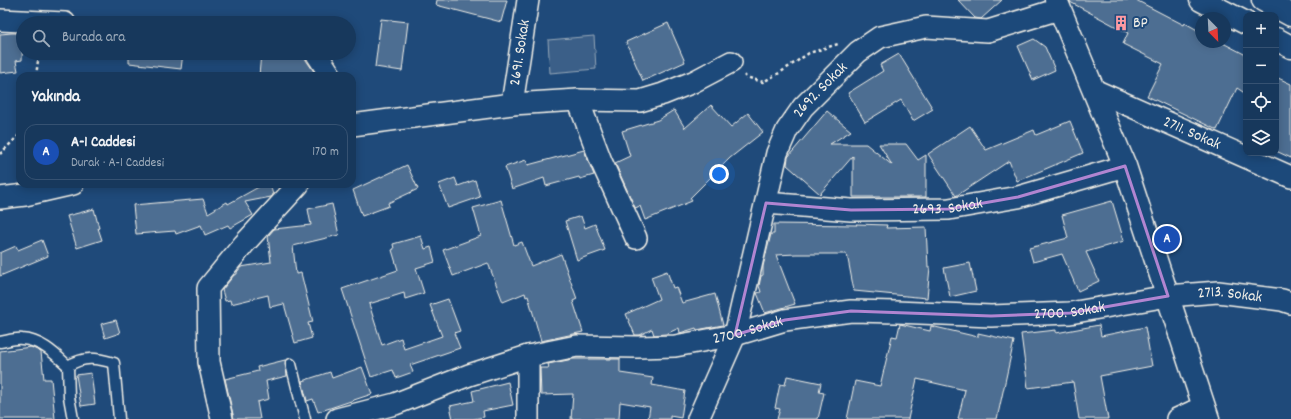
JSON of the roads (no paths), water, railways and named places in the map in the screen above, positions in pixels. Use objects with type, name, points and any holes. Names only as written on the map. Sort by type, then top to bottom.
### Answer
[{"type":"main road","points":[[1201,0],[1243,22]]},
{"type":"main road","points":[[1263,0],[1291,15]]},
{"type":"main road","points":[[1058,5],[1125,166],[1205,413]]},
{"type":"main road","points":[[1279,41],[1291,47]]},
{"type":"street","name":"2691. Sokak","points":[[512,104],[528,0]]},
{"type":"street","name":"2692. Sokak","points":[[701,418],[735,336],[777,153],[791,124],[803,107],[858,52],[880,37],[926,27],[988,31],[1058,5]]},
{"type":"street","points":[[0,20],[16,21]]},
{"type":"street","points":[[321,60],[328,72]]},
{"type":"street","points":[[356,125],[512,104],[578,100],[640,101],[693,82],[731,62]]},
{"type":"street","name":"2711. Sokak","points":[[1094,90],[1291,177]]},
{"type":"street","points":[[578,100],[601,161],[636,238]]},
{"type":"street","name":"2693. Sokak","points":[[766,203],[851,210],[949,209],[1018,197],[1125,166]]},
{"type":"street","points":[[0,198],[25,195],[56,188]]},
{"type":"street","points":[[222,419],[209,362],[208,288],[244,244],[295,188]]},
{"type":"street","name":"2713. Sokak","points":[[1168,296],[1218,292],[1282,300],[1291,303]]},
{"type":"street","name":"2700. Sokak","points":[[336,419],[395,404],[469,375],[528,356],[577,346],[675,346],[735,336],[786,320],[851,312],[991,316],[1070,313],[1168,296]]},
{"type":"street","points":[[528,356],[528,419]]},
{"type":"street","points":[[1177,419],[1205,413]]},
{"type":"lane","points":[[0,342],[22,339],[37,343],[52,351],[68,366],[69,397],[74,419]]},
{"type":"lane","points":[[68,366],[77,360],[98,358],[114,363],[119,419]]},
{"type":"lane","points":[[291,364],[305,419]]},
{"type":"place","name":"BP","points":[[1121,23]]},
{"type":"place","name":"A-1 Caddesi","points":[[1167,239]]}]
